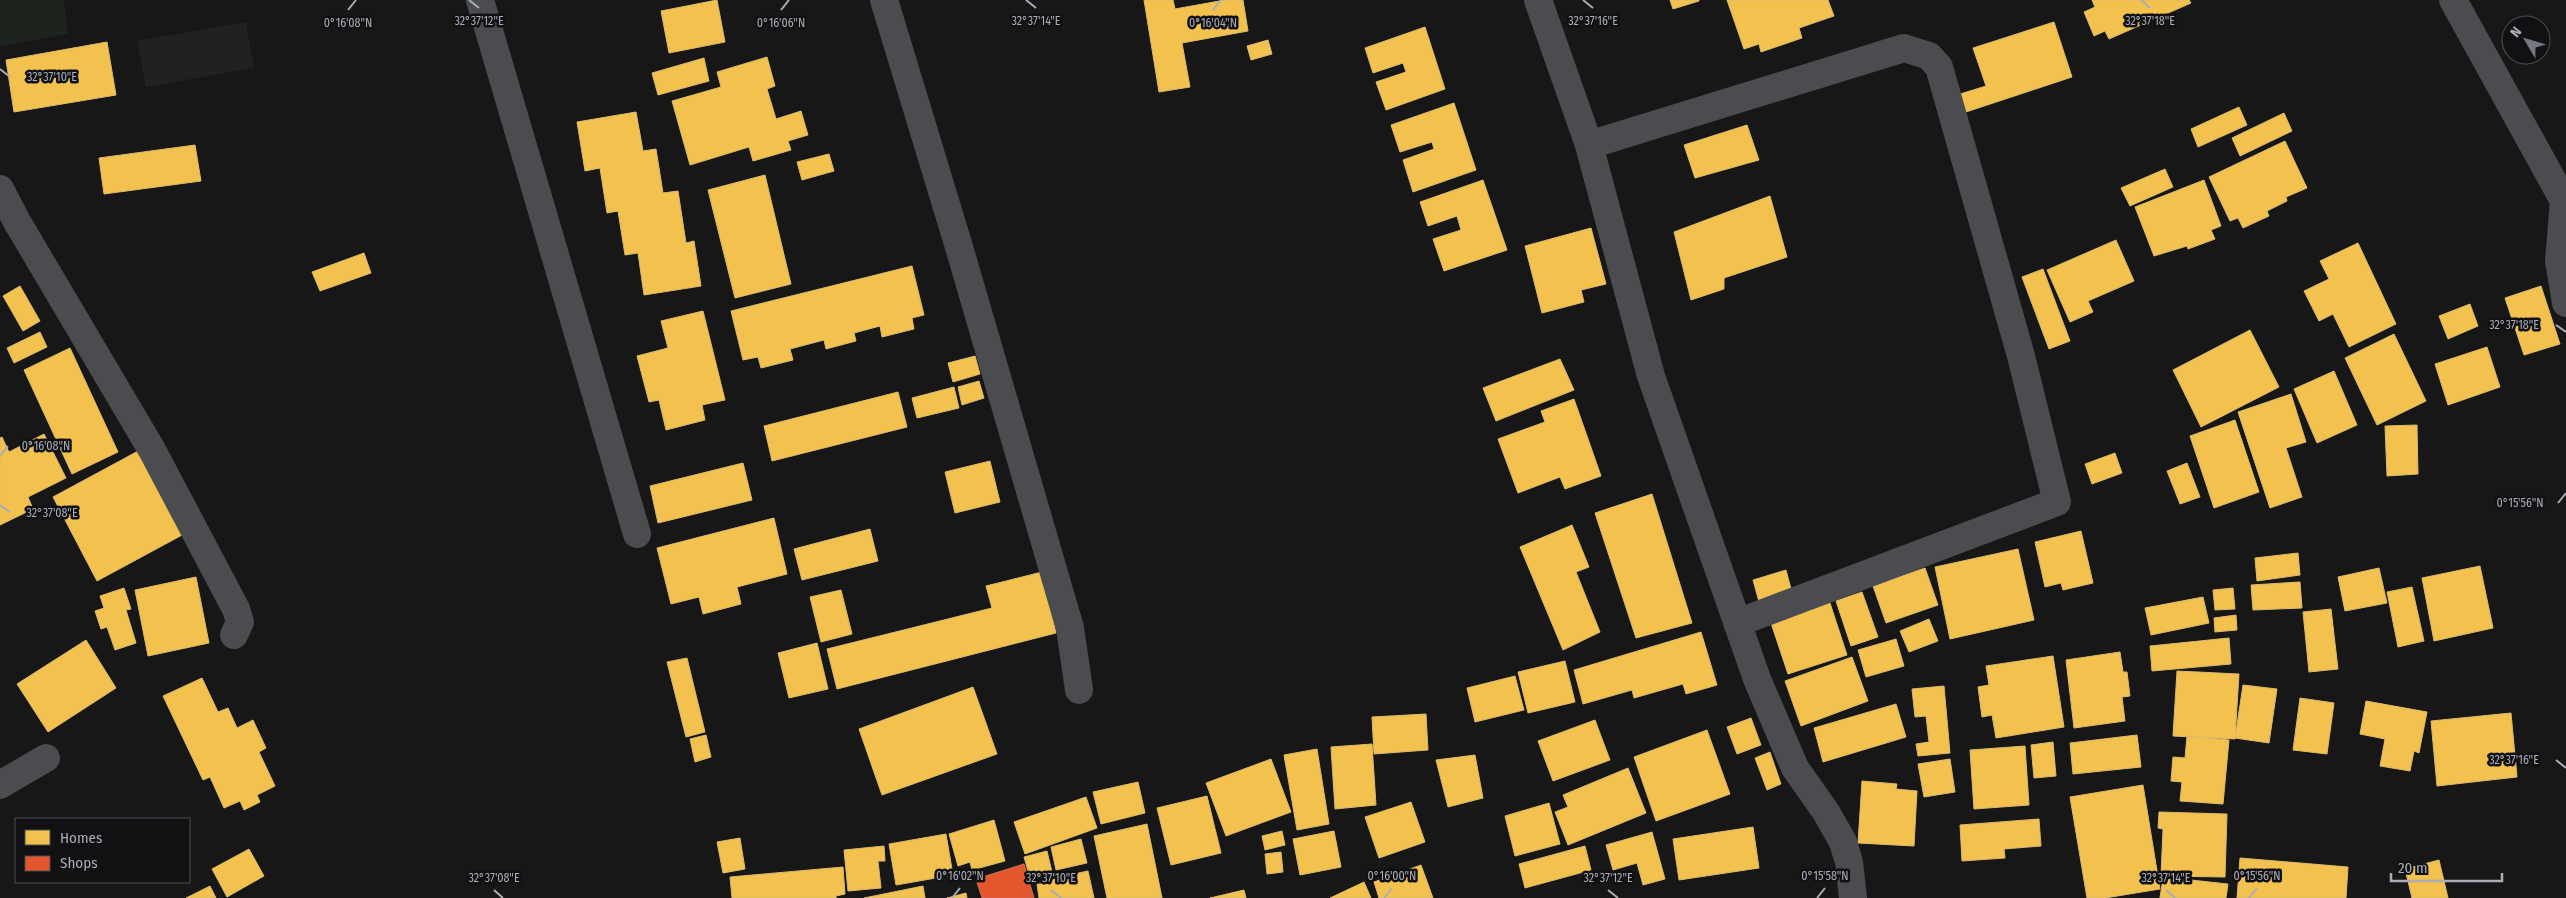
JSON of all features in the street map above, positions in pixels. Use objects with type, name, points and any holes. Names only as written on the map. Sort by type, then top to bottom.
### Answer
[{"type":"street","points":[[480,0],[637,534]]},
{"type":"street","points":[[884,0],[959,247],[1070,628],[1079,690]]},
{"type":"street","points":[[1538,0],[1588,145],[1651,376],[1737,623],[1757,679],[1795,768],[1826,812],[1843,842],[1849,862],[1853,898]]},
{"type":"street","points":[[2453,0],[2564,201],[2559,261],[2566,303]]},
{"type":"street","points":[[1588,145],[1904,48],[1928,56],[1940,67],[2021,356],[2057,502],[1737,623]]},
{"type":"street","points":[[0,189],[16,220],[152,450],[236,610],[240,622],[234,635]]},
{"type":"street","points":[[0,785],[46,758]]},
{"type":"shaded area","points":[[0,0],[64,0],[68,34],[0,46]]},
{"type":"shaded area","points":[[246,22],[254,68],[146,87],[137,41]]},
{"type":"building: Homes","points":[[717,0],[725,42],[669,53],[661,11]]},
{"type":"building: Homes","points":[[1144,0],[1173,0],[1175,9],[1225,0],[1243,0],[1248,31],[1182,43],[1190,87],[1159,92]]},
{"type":"building: Homes","points":[[1670,0],[1699,0],[1699,1],[1673,9]]},
{"type":"building: Homes","points":[[1727,0],[1828,0],[1834,16],[1799,28],[1802,38],[1761,52],[1759,44],[1744,49]]},
{"type":"building: Homes","points":[[2092,0],[2189,0],[2191,3],[2109,39],[2105,31],[2094,36],[2084,12],[2095,7]]},
{"type":"building: Homes","points":[[2054,22],[2072,77],[1963,113],[1957,95],[1986,86],[1973,48]]},
{"type":"building: Homes","points":[[1425,27],[1445,89],[1386,110],[1376,82],[1406,72],[1403,63],[1373,73],[1365,48]]},
{"type":"building: Homes","points":[[1268,40],[1272,54],[1251,60],[1247,46]]},
{"type":"building: Homes","points":[[107,42],[116,95],[14,112],[6,60]]},
{"type":"building: Homes","points":[[767,57],[775,86],[767,89],[776,119],[801,111],[808,135],[788,141],[791,150],[753,161],[749,147],[690,165],[672,101],[721,87],[717,72]]},
{"type":"building: Homes","points":[[704,58],[709,81],[658,95],[652,73]]},
{"type":"building: Homes","points":[[1454,103],[1476,170],[1413,192],[1403,160],[1434,149],[1432,142],[1400,152],[1391,125]]},
{"type":"building: Homes","points":[[2239,107],[2247,125],[2198,147],[2191,129]]},
{"type":"building: Homes","points":[[636,112],[643,151],[656,149],[663,193],[678,191],[686,243],[694,241],[701,286],[644,295],[638,253],[625,255],[618,211],[607,213],[600,168],[585,171],[577,122]]},
{"type":"building: Homes","points":[[2284,113],[2292,131],[2240,156],[2232,138]]},
{"type":"building: Homes","points":[[1747,125],[1759,160],[1695,178],[1684,145]]},
{"type":"building: Homes","points":[[2285,141],[2307,188],[2286,197],[2287,201],[2267,211],[2269,216],[2243,228],[2238,218],[2230,221],[2209,177]]},
{"type":"building: Homes","points":[[195,145],[201,181],[104,194],[99,158]]},
{"type":"building: Homes","points":[[829,154],[834,171],[802,180],[797,162]]},
{"type":"building: Homes","points":[[2165,169],[2173,187],[2130,206],[2121,188]]},
{"type":"building: Homes","points":[[765,175],[791,284],[735,298],[708,190]]},
{"type":"building: Homes","points":[[1483,180],[1507,250],[1444,271],[1433,239],[1461,230],[1457,216],[1428,226],[1420,202]]},
{"type":"building: Homes","points":[[2204,180],[2221,226],[2211,230],[2215,239],[2188,249],[2187,246],[2154,256],[2135,207]]},
{"type":"building: Homes","points":[[1770,196],[1787,257],[1724,278],[1724,289],[1691,300],[1674,232]]},
{"type":"building: Homes","points":[[1591,228],[1606,284],[1581,290],[1584,302],[1542,313],[1525,246]]},
{"type":"building: Homes","points":[[2116,240],[2134,281],[2088,301],[2093,312],[2070,322],[2047,270]]},
{"type":"building: Homes","points":[[2358,243],[2396,324],[2349,347],[2333,314],[2319,321],[2304,291],[2329,279],[2320,261]]},
{"type":"building: Homes","points":[[364,253],[371,273],[320,291],[312,272]]},
{"type":"building: Homes","points":[[912,266],[924,315],[912,318],[914,329],[882,337],[880,326],[854,333],[856,341],[826,349],[824,340],[790,349],[793,360],[761,368],[758,357],[743,360],[731,311]]},
{"type":"building: Homes","points":[[2043,269],[2070,341],[2049,349],[2022,277]]},
{"type":"building: Homes","points":[[20,286],[40,321],[23,331],[3,296]]},
{"type":"building: Homes","points":[[2541,286],[2560,344],[2524,355],[2505,298]]},
{"type":"building: Homes","points":[[2470,304],[2478,326],[2448,339],[2439,316]]},
{"type":"building: Homes","points":[[703,311],[725,400],[702,405],[705,420],[666,430],[659,400],[649,402],[637,356],[668,348],[661,321]]},
{"type":"building: Homes","points":[[2250,330],[2279,387],[2201,427],[2173,370]]},
{"type":"building: Homes","points":[[40,332],[47,347],[14,363],[7,348]]},
{"type":"building: Homes","points":[[2394,334],[2426,401],[2377,425],[2345,358]]},
{"type":"building: Homes","points":[[2487,347],[2500,387],[2448,405],[2435,364]]},
{"type":"building: Homes","points":[[70,348],[118,452],[72,474],[24,370]]},
{"type":"building: Homes","points":[[975,356],[980,374],[953,382],[948,363]]},
{"type":"building: Homes","points":[[1560,359],[1574,390],[1496,421],[1483,388]]},
{"type":"building: Homes","points":[[2334,371],[2357,425],[2317,443],[2294,389]]},
{"type":"building: Homes","points":[[979,381],[984,398],[962,405],[958,387]]},
{"type":"building: Homes","points":[[954,387],[959,408],[917,418],[912,398]]},
{"type":"building: Homes","points":[[898,392],[907,427],[772,461],[764,426]]},
{"type":"building: Homes","points":[[2291,394],[2306,442],[2286,448],[2302,497],[2270,508],[2238,412]]},
{"type":"building: Homes","points":[[1574,399],[1601,476],[1565,489],[1560,477],[1518,493],[1498,439],[1545,422],[1541,411]]},
{"type":"building: Homes","points":[[2235,420],[2259,492],[2214,508],[2190,436]]},
{"type":"building: Homes","points":[[2417,425],[2418,474],[2387,476],[2385,426]]},
{"type":"building: Homes","points":[[44,434],[66,478],[28,497],[33,509],[0,525],[0,438],[2,437],[9,452]]},
{"type":"building: Homes","points":[[140,450],[184,534],[97,581],[53,497]]},
{"type":"building: Homes","points":[[2115,453],[2122,473],[2092,484],[2085,464]]},
{"type":"building: Homes","points":[[990,461],[1000,502],[955,513],[945,472]]},
{"type":"building: Homes","points":[[743,463],[752,500],[658,523],[650,486]]},
{"type":"building: Homes","points":[[2187,463],[2200,497],[2180,504],[2167,471]]},
{"type":"building: Homes","points":[[1652,494],[1692,623],[1636,638],[1595,513]]},
{"type":"building: Homes","points":[[774,518],[787,574],[737,587],[741,604],[703,614],[699,597],[671,604],[657,548]]},
{"type":"building: Homes","points":[[1572,525],[1589,567],[1576,572],[1600,632],[1563,650],[1520,547]]},
{"type":"building: Homes","points":[[870,529],[878,561],[802,580],[794,549]]},
{"type":"building: Homes","points":[[2081,531],[2093,583],[2063,590],[2061,583],[2045,587],[2035,542]]},
{"type":"building: Homes","points":[[2018,549],[2034,620],[1950,639],[1935,567]]},
{"type":"building: Homes","points":[[2298,553],[2300,575],[2257,581],[2255,558]]},
{"type":"building: Homes","points":[[2480,566],[2493,628],[2434,641],[2422,578]]},
{"type":"building: Homes","points":[[1925,568],[1938,605],[1886,623],[1873,586]]},
{"type":"building: Homes","points":[[2379,568],[2387,603],[2345,611],[2338,577]]},
{"type":"building: Homes","points":[[1786,570],[1794,600],[1761,609],[1753,580]]},
{"type":"building: Homes","points":[[1042,572],[1056,633],[837,689],[827,649],[992,608],[986,586]]},
{"type":"building: Homes","points":[[196,577],[209,643],[148,656],[135,590]]},
{"type":"building: Homes","points":[[2300,582],[2302,608],[2253,610],[2251,585]]},
{"type":"building: Homes","points":[[2412,587],[2424,641],[2398,647],[2387,592]]},
{"type":"building: Homes","points":[[124,588],[131,609],[126,610],[136,643],[115,650],[107,627],[101,629],[95,611],[104,608],[100,596]]},
{"type":"building: Homes","points":[[2233,588],[2235,609],[2215,610],[2213,590]]},
{"type":"building: Homes","points":[[841,590],[852,634],[821,642],[810,597]]},
{"type":"building: Homes","points":[[1862,592],[1878,637],[1851,646],[1836,601]]},
{"type":"building: Homes","points":[[2203,597],[2209,623],[2151,635],[2145,608]]},
{"type":"building: Homes","points":[[1830,603],[1847,655],[1788,674],[1771,623]]},
{"type":"building: Homes","points":[[2331,609],[2338,669],[2309,672],[2303,612]]},
{"type":"building: Homes","points":[[2236,615],[2237,630],[2215,632],[2214,618]]},
{"type":"building: Homes","points":[[1929,619],[1938,641],[1909,652],[1900,631]]},
{"type":"building: Homes","points":[[1701,632],[1717,685],[1686,694],[1683,684],[1634,698],[1632,690],[1583,704],[1574,670]]},
{"type":"building: Homes","points":[[2229,638],[2231,664],[2152,671],[2150,646]]},
{"type":"building: Homes","points":[[1896,639],[1904,666],[1866,677],[1858,650]]},
{"type":"building: Homes","points":[[86,640],[116,688],[48,732],[17,684]]},
{"type":"building: Homes","points":[[817,643],[828,689],[789,698],[778,653]]},
{"type":"building: Homes","points":[[2120,652],[2123,672],[2127,672],[2130,696],[2122,697],[2125,721],[2074,728],[2066,660]]},
{"type":"building: Homes","points":[[2053,656],[2064,727],[1996,738],[1992,715],[1982,717],[1978,687],[1989,685],[1986,666]]},
{"type":"building: Homes","points":[[1852,657],[1868,701],[1801,726],[1785,681]]},
{"type":"building: Homes","points":[[687,658],[705,732],[686,737],[667,662]]},
{"type":"building: Homes","points":[[1565,661],[1575,702],[1528,713],[1518,672]]},
{"type":"building: Homes","points":[[2177,671],[2239,674],[2235,739],[2173,736]]},
{"type":"building: Homes","points":[[1515,676],[1524,710],[1475,722],[1467,688]]},
{"type":"building: Homes","points":[[202,678],[218,712],[228,708],[237,728],[253,720],[266,748],[259,752],[275,786],[257,795],[260,802],[244,810],[240,801],[224,808],[210,777],[203,780],[163,696]]},
{"type":"building: Homes","points":[[2243,685],[2277,689],[2269,743],[2235,738]]},
{"type":"building: Homes","points":[[1944,686],[1950,753],[1918,756],[1916,744],[1929,742],[1926,716],[1915,717],[1912,689]]},
{"type":"building: Homes","points":[[973,687],[997,754],[882,795],[859,729]]},
{"type":"building: Homes","points":[[2300,698],[2334,703],[2327,754],[2293,750]]},
{"type":"building: Homes","points":[[2366,701],[2427,712],[2419,753],[2414,751],[2410,771],[2380,766],[2385,739],[2360,734]]},
{"type":"building: Homes","points":[[1896,704],[1906,737],[1823,762],[1814,728]]},
{"type":"building: Homes","points":[[2511,713],[2517,777],[2437,786],[2431,721]]},
{"type":"building: Homes","points":[[1426,714],[1428,750],[1374,754],[1372,717]]},
{"type":"building: Homes","points":[[1751,718],[1761,745],[1737,754],[1727,727]]},
{"type":"building: Homes","points":[[1595,720],[1610,760],[1553,781],[1538,741]]},
{"type":"building: Homes","points":[[1707,730],[1730,794],[1656,821],[1634,757]]},
{"type":"building: Homes","points":[[706,735],[711,757],[695,762],[690,739]]},
{"type":"building: Homes","points":[[2137,735],[2141,767],[2073,774],[2070,743]]},
{"type":"building: Homes","points":[[2187,736],[2229,740],[2223,804],[2180,801],[2182,782],[2171,781],[2173,757],[2185,758]]},
{"type":"building: Homes","points":[[2053,742],[2056,776],[2034,778],[2031,745]]},
{"type":"building: Homes","points":[[1372,744],[1376,805],[1335,809],[1331,747]]},
{"type":"building: Homes","points":[[2025,746],[2029,805],[1974,809],[1970,750]]},
{"type":"building: Homes","points":[[1317,749],[1329,824],[1297,830],[1284,755]]},
{"type":"building: Homes","points":[[1770,752],[1781,784],[1767,790],[1755,758]]},
{"type":"building: Homes","points":[[1475,755],[1483,798],[1448,807],[1436,760]]},
{"type":"building: Homes","points":[[1271,759],[1291,812],[1226,836],[1206,783]]},
{"type":"building: Homes","points":[[1950,759],[1955,792],[1924,797],[1918,764]]},
{"type":"building: Homes","points":[[1628,768],[1646,813],[1568,845],[1555,812],[1568,807],[1563,795]]},
{"type":"building: Homes","points":[[1862,781],[1897,784],[1896,789],[1917,791],[1914,846],[1858,843]]},
{"type":"building: Homes","points":[[1138,782],[1145,813],[1101,824],[1093,792]]},
{"type":"building: Homes","points":[[2143,785],[2160,889],[2105,898],[2087,898],[2070,797]]},
{"type":"building: Homes","points":[[1207,796],[1221,853],[1171,865],[1157,808]]},
{"type":"building: Homes","points":[[1086,797],[1097,828],[1025,854],[1014,822]]},
{"type":"building: Homes","points":[[1411,802],[1425,842],[1379,858],[1365,817]]},
{"type":"building: Homes","points":[[1549,803],[1560,844],[1515,856],[1505,816]]},
{"type":"building: Homes","points":[[2159,812],[2227,814],[2225,877],[2161,876],[2163,829],[2158,828]]},
{"type":"building: Homes","points":[[2039,819],[2041,846],[2004,849],[2005,858],[1962,861],[1960,825]]},
{"type":"building: Homes","points":[[994,820],[1005,861],[972,870],[970,862],[958,866],[949,834]]},
{"type":"building: Homes","points":[[1147,824],[1162,898],[1107,898],[1094,836]]},
{"type":"building: Homes","points":[[1753,827],[1759,868],[1679,880],[1673,839]]},
{"type":"building: Homes","points":[[1282,831],[1285,845],[1265,850],[1262,836]]},
{"type":"building: Homes","points":[[1334,831],[1341,867],[1300,875],[1293,839]]},
{"type":"building: Homes","points":[[1652,832],[1665,879],[1643,885],[1637,863],[1613,870],[1606,845]]},
{"type":"building: Homes","points":[[946,834],[953,875],[896,885],[889,844]]},
{"type":"building: Homes","points":[[740,838],[745,869],[723,873],[717,842]]},
{"type":"building: Homes","points":[[1081,839],[1087,863],[1056,870],[1051,847]]},
{"type":"building: Homes","points":[[884,846],[885,861],[878,861],[881,888],[848,891],[844,850]]},
{"type":"building: Homes","points":[[1585,846],[1591,870],[1525,888],[1519,864]]},
{"type":"building: Homes","points":[[249,849],[264,876],[227,897],[212,869]]},
{"type":"building: Homes","points":[[1047,851],[1052,872],[1030,878],[1024,857]]},
{"type":"building: Homes","points":[[1281,852],[1283,872],[1267,874],[1265,854]]},
{"type":"building: Homes","points":[[2240,858],[2348,867],[2346,898],[2237,898]]},
{"type":"building: Homes","points":[[2439,860],[2448,898],[2412,898],[2405,869]]},
{"type":"building: Homes","points":[[1421,865],[1433,898],[1379,898],[1374,882]]},
{"type":"building: Homes","points":[[843,867],[845,894],[836,896],[836,898],[732,898],[730,877]]},
{"type":"building: Homes","points":[[1088,871],[1094,898],[1039,898],[1037,884],[1042,884],[1041,881]]},
{"type":"building: Homes","points":[[2163,877],[2228,884],[2226,898],[2160,898]]},
{"type":"building: Homes","points":[[1364,882],[1371,898],[1330,898]]},
{"type":"building: Homes","points":[[210,886],[216,898],[186,898]]},
{"type":"building: Homes","points":[[923,886],[925,898],[864,898]]},
{"type":"building: Homes","points":[[1244,890],[1246,898],[1210,898]]},
{"type":"building: Homes","points":[[966,893],[967,898],[947,898]]},
{"type":"building: Shops","points":[[1024,864],[1034,898],[982,898],[976,879]]}]
